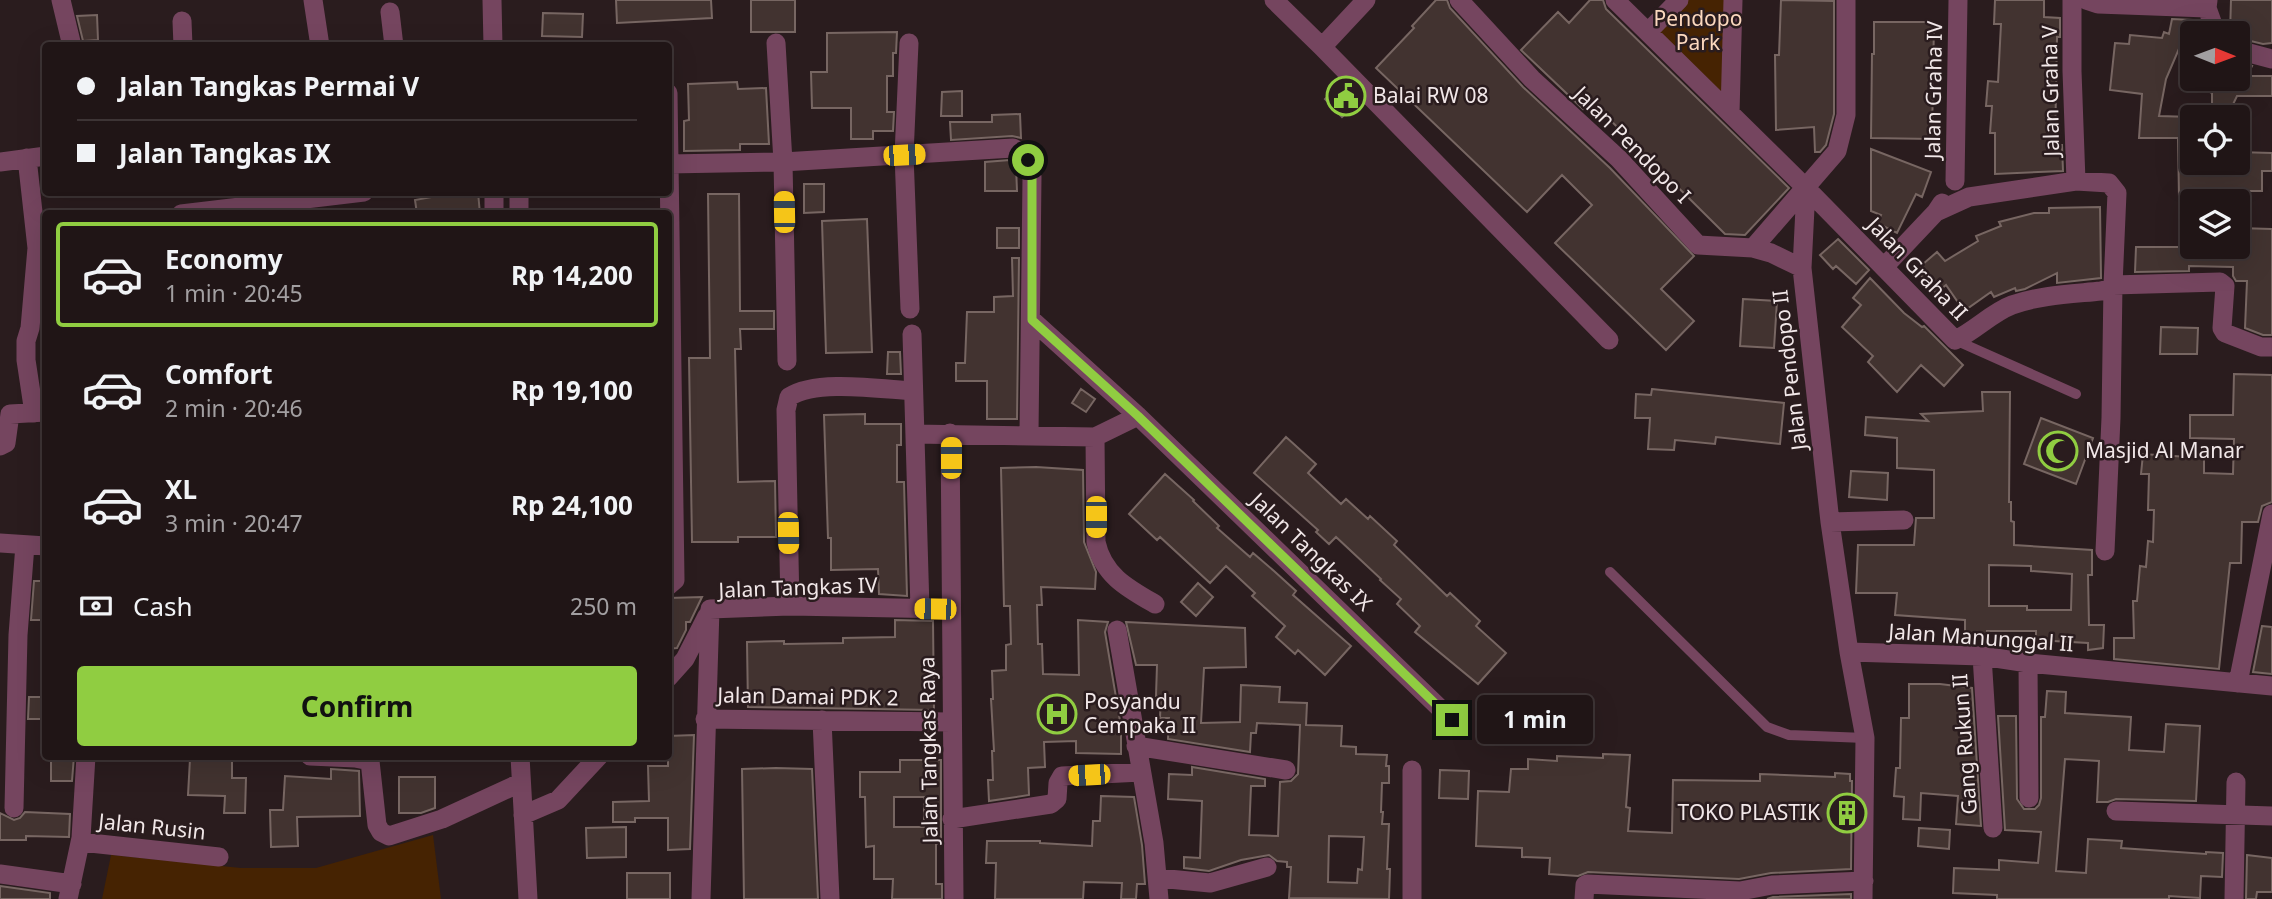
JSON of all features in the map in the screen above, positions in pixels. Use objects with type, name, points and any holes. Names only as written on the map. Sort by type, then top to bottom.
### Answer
[{"type":"street","points":[[61,0],[71,42]]},
{"type":"street","points":[[313,0],[319,42]]},
{"type":"street","points":[[492,0],[492,42]]},
{"type":"street","points":[[1273,0],[1609,340]]},
{"type":"street","points":[[1322,47],[1366,0]]},
{"type":"street","name":"Jalan Pendopo I","points":[[1459,0],[1532,79],[1619,159],[1698,245],[1753,248],[1771,253],[1802,268]]},
{"type":"street","points":[[1615,0],[1805,188]]},
{"type":"street","points":[[1649,31],[1679,0]]},
{"type":"street","points":[[1730,113],[1733,0]]},
{"type":"street","points":[[1753,248],[1837,151],[1846,115],[1846,0]]},
{"type":"street","name":"Jalan Graha IV","points":[[1955,181],[1958,0]]},
{"type":"street","name":"Jalan Graha V","points":[[2073,0],[2072,71],[2076,181]]},
{"type":"street","points":[[2086,0],[2098,4],[2208,4],[2213,21]]},
{"type":"street","points":[[390,12],[394,42]]},
{"type":"street","points":[[182,21],[183,42]]},
{"type":"street","points":[[776,43],[783,162],[787,361]]},
{"type":"street","points":[[909,43],[904,155],[910,309]]},
{"type":"street","points":[[2250,53],[2272,59]]},
{"type":"street","points":[[672,164],[783,162],[1013,148],[1022,152],[1028,160],[1032,177],[1030,435]]},
{"type":"street","points":[[0,162],[36,157],[37,248],[41,281],[26,341],[27,370],[40,412],[10,414],[6,443],[0,446]]},
{"type":"street","points":[[1884,267],[1936,212],[1955,181],[1969,197]]},
{"type":"street","points":[[1936,212],[1969,197],[2076,181],[2109,183],[2117,193],[2105,551]]},
{"type":"street","name":"Jalan Graha II","points":[[1805,188],[1955,340],[1972,332],[1991,316],[2011,305],[2039,298],[2101,291],[2113,285],[2220,282],[2225,286],[2222,328],[2225,333],[2261,347],[2272,347]]},
{"type":"street","name":"Jalan Pendopo II","points":[[1805,188],[1802,268],[1830,522],[1849,652]]},
{"type":"street","points":[[211,205],[317,196]]},
{"type":"street","name":"Jalan Tangkas IX","points":[[1032,320],[1138,416],[1452,720]]},
{"type":"street","points":[[912,334],[920,609]]},
{"type":"street","points":[[672,372],[675,580],[672,583]]},
{"type":"street","points":[[790,606],[786,410],[789,397],[800,390],[821,387],[914,391]]},
{"type":"street","points":[[915,434],[1095,437],[1138,416]]},
{"type":"street","name":"Jalan Tangkas Raya","points":[[950,433],[954,899]]},
{"type":"street","points":[[1095,437],[1096,542],[1099,556],[1107,570],[1121,584],[1155,604]]},
{"type":"street","points":[[2238,683],[2267,566],[2272,514]]},
{"type":"street","points":[[1830,522],[1905,520]]},
{"type":"street","points":[[0,543],[42,545]]},
{"type":"street","points":[[14,808],[8,711],[18,635],[25,545]]},
{"type":"street","name":"Jalan Tangkas IV","points":[[701,899],[710,609],[790,606],[951,609]]},
{"type":"street","points":[[672,674],[685,659],[710,609]]},
{"type":"street","points":[[1117,630],[1154,843],[1159,899]]},
{"type":"street","points":[[1584,899],[1587,884],[1740,891],[1772,885],[1864,890],[1865,738],[1849,652]]},
{"type":"street","name":"Jalan Manunggal II","points":[[1849,652],[1982,656],[2028,663],[2272,686]]},
{"type":"street","name":"Gang Rukun II","points":[[1982,656],[1993,828]]},
{"type":"street","points":[[2028,663],[2029,798]]},
{"type":"street","name":"Jalan Damai PDK 2","points":[[705,719],[951,722]]},
{"type":"street","points":[[822,720],[830,899]]},
{"type":"street","points":[[1136,746],[1286,770]]},
{"type":"street","points":[[0,874],[70,892],[80,842],[86,760]]},
{"type":"street","points":[[365,760],[370,761],[377,825],[381,832],[389,836],[442,819],[520,783]]},
{"type":"street","points":[[520,760],[528,899]]},
{"type":"street","points":[[523,815],[558,800],[595,760]]},
{"type":"street","points":[[1412,769],[1412,899]]},
{"type":"street","points":[[952,819],[1051,804],[1057,799],[1058,783],[1062,776],[1141,772]]},
{"type":"street","points":[[2234,899],[2236,782]]},
{"type":"street","points":[[2116,811],[2272,816]]},
{"type":"street","name":"Jalan Rusin","points":[[80,842],[219,857]]},
{"type":"street","points":[[1158,878],[1210,883],[1267,867]]},
{"type":"lane","points":[[1955,340],[2076,394]]},
{"type":"lane","points":[[1610,572],[1767,727],[1789,735],[1865,738]]},
{"type":"green space","name":"Pendopo Park","points":[[1684,0],[1729,0],[1726,100],[1654,31]]},
{"type":"green space","points":[[433,835],[441,899],[102,899],[111,855],[241,868],[316,868]]},
{"type":"building","points":[[616,0],[711,0],[712,18],[617,23]]},
{"type":"building","points":[[751,0],[795,0],[795,32],[751,32]]},
{"type":"building","points":[[1436,0],[1447,0],[1450,8],[1523,87],[1610,168],[1694,256],[1661,289],[1694,321],[1666,350],[1555,243],[1592,205],[1562,175],[1527,212],[1376,68]]},
{"type":"building","points":[[1590,0],[1603,0],[1606,9],[1789,188],[1745,235],[1725,234],[1591,101],[1583,109],[1521,50],[1558,12],[1569,23]]},
{"type":"building","points":[[1781,0],[1834,1],[1834,114],[1826,145],[1820,152],[1815,152],[1814,127],[1776,130],[1775,55],[1779,55]]},
{"type":"building","points":[[1995,0],[2044,0],[2044,17],[2060,18],[2060,37],[2057,37],[2055,145],[2062,145],[2063,171],[1995,174],[1995,133],[1990,133],[1992,106],[1986,106],[1988,81],[1998,82],[2001,24],[1994,24]]},
{"type":"building","points":[[2231,0],[2272,0],[2272,43],[2250,41],[2250,21],[2230,21]]},
{"type":"building","points":[[543,13],[583,14],[582,37],[542,36]]},
{"type":"building","points":[[97,15],[98,40],[83,41],[77,16]]},
{"type":"building","points":[[2172,19],[2192,20],[2180,21],[2180,46],[2166,79],[2159,116],[2180,117],[2180,175],[2250,175],[2250,152],[2272,153],[2272,171],[2262,171],[2262,191],[2180,189],[2179,197],[2178,138],[2139,138],[2142,94],[2110,90],[2115,43],[2129,44],[2130,35],[2162,38],[2164,32],[2169,34]]},
{"type":"building","points":[[1874,22],[1934,22],[1932,139],[1871,138]]},
{"type":"building","points":[[897,32],[893,76],[887,76],[887,112],[894,112],[893,131],[873,131],[873,139],[851,139],[851,108],[812,108],[811,72],[827,72],[827,33]]},
{"type":"building","points":[[2250,76],[2272,76],[2272,96],[2237,96],[2233,105],[2212,105],[2212,93],[2208,91],[2250,91]]},
{"type":"building","points":[[737,82],[738,89],[766,88],[769,144],[740,144],[740,150],[684,151],[684,121],[689,120],[688,84]]},
{"type":"building","name":"Balai RW 08","points":[[1341,84],[1358,102],[1342,117],[1325,99]]},
{"type":"building","points":[[962,91],[962,116],[941,116],[942,92]]},
{"type":"building","points":[[1020,114],[1021,138],[1012,136],[951,140],[950,122],[992,122],[992,115]]},
{"type":"building","points":[[1871,149],[1931,172],[1922,197],[1916,194],[1897,233],[1877,223],[1881,215],[1871,211]]},
{"type":"building","points":[[1010,160],[1016,166],[1017,191],[985,191],[985,162]]},
{"type":"building","points":[[804,184],[824,184],[824,212],[804,213]]},
{"type":"building","points":[[708,194],[739,194],[740,311],[774,311],[774,329],[740,329],[741,349],[735,349],[738,482],[775,481],[776,537],[738,537],[738,542],[692,542],[689,358],[710,358]]},
{"type":"building","points":[[437,196],[478,196],[480,210],[416,210],[415,200]]},
{"type":"building","points":[[2100,207],[2101,278],[2057,283],[2057,273],[2025,289],[2016,291],[2015,288],[1994,297],[1991,292],[1964,311],[1946,285],[1936,293],[1916,270],[1937,252],[1945,261],[1978,241],[1976,236],[2001,226],[1999,222],[2034,213],[2049,213],[2049,208]]},
{"type":"building","points":[[867,219],[872,352],[826,353],[822,221]]},
{"type":"building","points":[[997,228],[1019,228],[1019,248],[997,248]]},
{"type":"building","points":[[2250,228],[2272,229],[2272,335],[2263,335],[2245,328],[2247,281],[2236,281],[2233,267],[2189,266],[2189,271],[2135,272],[2136,247],[2180,247],[2180,259],[2250,259]]},
{"type":"building","points":[[1838,239],[1869,270],[1856,284],[1836,266],[1833,269],[1820,255]]},
{"type":"building","points":[[1012,258],[1019,258],[1017,419],[987,419],[987,381],[956,381],[956,363],[965,363],[967,312],[994,312],[994,297],[1013,296]]},
{"type":"building","points":[[1870,278],[1904,313],[1924,326],[1963,365],[1944,386],[1921,365],[1897,392],[1868,362],[1873,356],[1842,327],[1861,305],[1853,298]]},
{"type":"building","points":[[1743,299],[1777,301],[1774,348],[1740,346]]},
{"type":"building","points":[[2161,327],[2198,328],[2197,354],[2160,354]]},
{"type":"building","points":[[888,352],[900,352],[901,374],[887,374]]},
{"type":"building","points":[[2234,374],[2272,375],[2272,502],[2262,506],[2258,522],[2242,522],[2241,563],[2230,563],[2219,669],[2114,659],[2114,638],[2134,638],[2133,601],[2137,601],[2140,566],[2146,567],[2148,541],[2153,542],[2154,510],[2148,510],[2149,474],[2141,474],[2143,454],[2204,458],[2204,473],[2233,474],[2234,439],[2190,438],[2190,415],[2233,415]]},
{"type":"building","points":[[1081,389],[1095,399],[1086,412],[1072,403]]},
{"type":"building","points":[[1652,389],[1784,403],[1780,444],[1716,437],[1715,444],[1675,440],[1674,450],[1648,449],[1650,418],[1635,418],[1636,394],[1651,395]]},
{"type":"building","points":[[1982,392],[2010,392],[2009,502],[2011,521],[2014,522],[2014,545],[2092,550],[2092,575],[2088,575],[2089,625],[2104,625],[2103,648],[2088,650],[2088,643],[2036,640],[2036,631],[1987,631],[1987,635],[1965,637],[1965,620],[1895,615],[1897,593],[1856,593],[1858,545],[1914,545],[1916,518],[1934,518],[1934,470],[1897,468],[1897,438],[1865,435],[1866,417],[1928,421],[1921,414],[1983,411]],"holes":[[[1989,565],[2031,566],[2031,571],[2072,574],[2071,610],[2027,610],[2027,606],[1989,606]]]},
{"type":"building","points":[[865,414],[865,424],[901,424],[901,445],[897,445],[897,482],[904,482],[907,596],[879,594],[878,569],[831,570],[824,415]]},
{"type":"building","name":"Masjid Al Manar","points":[[2041,418],[2093,438],[2076,484],[2024,464]]},
{"type":"building","points":[[1286,437],[1316,464],[1308,473],[1341,504],[1346,499],[1368,519],[1370,516],[1397,541],[1394,545],[1447,596],[1450,593],[1480,621],[1476,626],[1506,653],[1478,684],[1415,632],[1420,626],[1397,604],[1401,599],[1381,579],[1336,537],[1329,544],[1316,532],[1318,530],[1254,473]]},
{"type":"building","points":[[1001,468],[1083,470],[1084,542],[1096,572],[1095,589],[1041,587],[1042,605],[1037,605],[1038,644],[1042,644],[1043,674],[1079,675],[1078,620],[1108,622],[1105,632],[1121,727],[1121,754],[1076,753],[1076,741],[1044,742],[1045,767],[1028,768],[1029,795],[989,801],[988,780],[993,780],[994,751],[992,671],[1006,670],[1006,645],[1011,644],[1010,606],[1004,606]]},
{"type":"building","points":[[1851,471],[1888,473],[1887,500],[1849,497]]},
{"type":"building","points":[[1165,474],[1194,500],[1219,526],[1217,528],[1250,557],[1253,553],[1274,571],[1296,591],[1293,595],[1351,646],[1325,675],[1298,650],[1295,654],[1276,637],[1285,626],[1252,596],[1255,593],[1226,566],[1210,583],[1160,537],[1157,540],[1129,514]]},
{"type":"building","points":[[34,581],[42,581],[42,620],[31,620]]},
{"type":"building","points":[[1198,583],[1213,597],[1196,616],[1181,602]]},
{"type":"building","points":[[702,597],[690,622],[686,622],[686,630],[677,648],[672,649],[672,598]]},
{"type":"building","points":[[895,620],[933,621],[934,710],[748,707],[747,642],[843,643],[843,638],[895,637]]},
{"type":"building","points":[[1126,622],[1245,628],[1246,667],[1204,668],[1201,723],[1240,722],[1241,685],[1280,687],[1279,702],[1307,703],[1306,725],[1342,726],[1341,746],[1356,747],[1356,754],[1387,755],[1389,783],[1382,783],[1381,812],[1382,824],[1389,824],[1389,899],[1289,898],[1291,867],[1287,867],[1287,862],[1277,861],[1269,855],[1241,860],[1209,871],[1184,868],[1184,857],[1200,858],[1202,801],[1168,799],[1169,774],[1192,775],[1192,767],[1265,779],[1265,786],[1251,786],[1249,835],[1278,836],[1280,782],[1291,781],[1298,774],[1300,725],[1257,723],[1256,733],[1251,733],[1250,752],[1168,739],[1169,718],[1160,718],[1161,696],[1156,696],[1157,665],[1136,665]],"holes":[[[1329,836],[1364,837],[1362,870],[1358,869],[1357,883],[1328,882]]]},
{"type":"building","points":[[2262,626],[2272,627],[2272,674],[2253,672]]},
{"type":"building","points":[[1909,684],[1972,688],[1981,826],[1956,824],[1958,796],[1921,793],[1920,820],[1903,819],[1904,797],[1894,796],[1896,768],[1900,768],[1901,718],[1909,718]]},
{"type":"building","points":[[2047,691],[2066,692],[2065,713],[2131,717],[2129,750],[2164,752],[2166,724],[2200,726],[2196,801],[2116,799],[2097,802],[2099,761],[2065,759],[2056,871],[2086,873],[2088,839],[2122,841],[2121,848],[2223,853],[2222,877],[2201,876],[2200,898],[2169,896],[2169,899],[1997,899],[1997,895],[1953,893],[1954,868],[1999,870],[1999,860],[2038,863],[2041,832],[2005,830],[1998,716],[2016,716],[2017,799],[2024,809],[2035,809],[2041,798],[2041,717],[2045,717]]},
{"type":"building","points":[[29,697],[42,697],[42,719],[28,719]]},
{"type":"building","points":[[694,735],[690,849],[668,850],[668,818],[635,818],[635,822],[613,822],[613,802],[649,801],[648,766],[668,766],[668,760],[672,760],[672,736]]},
{"type":"building","points":[[1603,754],[1630,755],[1626,807],[1630,808],[1628,831],[1672,833],[1673,780],[1760,781],[1760,774],[1835,777],[1835,773],[1850,774],[1851,869],[1771,873],[1739,879],[1588,872],[1578,876],[1549,874],[1550,858],[1522,857],[1522,848],[1476,846],[1478,791],[1509,792],[1511,769],[1528,769],[1528,759],[1557,761],[1557,756],[1603,758]]},
{"type":"building","points":[[51,760],[74,760],[72,781],[51,781]]},
{"type":"building","points":[[190,760],[232,760],[232,778],[246,778],[245,813],[224,813],[225,796],[188,795]]},
{"type":"building","points":[[900,760],[941,760],[941,844],[936,844],[936,884],[942,884],[942,899],[892,899],[893,879],[874,879],[874,846],[866,847],[865,797],[860,797],[860,772],[900,772]],"holes":[[[894,797],[924,797],[924,827],[894,827]]]},
{"type":"building","points":[[331,769],[359,771],[360,816],[297,817],[298,846],[271,847],[270,810],[283,810],[285,776],[331,779]]},
{"type":"building","points":[[742,769],[812,769],[818,899],[744,899]]},
{"type":"building","points":[[1440,770],[1469,771],[1468,799],[1439,798]]},
{"type":"building","points":[[399,777],[435,777],[435,808],[421,813],[399,813]]},
{"type":"building","points":[[1101,796],[1134,797],[1145,884],[1137,884],[1136,899],[1121,899],[1122,883],[1084,882],[1083,899],[995,899],[996,863],[986,863],[987,841],[1040,841],[1092,846],[1093,821],[1100,821]]},
{"type":"building","points":[[25,812],[70,814],[69,837],[26,836],[26,840],[0,840],[0,813],[14,820]]},
{"type":"building","points":[[626,827],[626,857],[587,858],[586,828]]},
{"type":"building","points":[[1919,828],[1950,830],[1949,849],[1918,846]]},
{"type":"building","points":[[2247,855],[2272,858],[2272,892],[2257,892],[2256,899],[2246,899]]},
{"type":"building","points":[[627,873],[670,873],[670,899],[627,899]]},
{"type":"building","points":[[0,886],[50,893],[50,899],[0,899]]},
{"type":"building","points":[[1851,894],[1851,899],[1767,899],[1773,897]]},
{"type":"place","name":"Balai RW 08","points":[[1346,96]]},
{"type":"place","name":"Masjid Al Manar","points":[[2058,451]]},
{"type":"place","name":"Posyandu Cempaka II","points":[[1057,714]]},
{"type":"place","name":"TOKO PLASTIK","points":[[1847,813]]},
{"type":"route","points":[[1028,160],[1032,177],[1032,320],[1138,416],[1452,720]]}]
